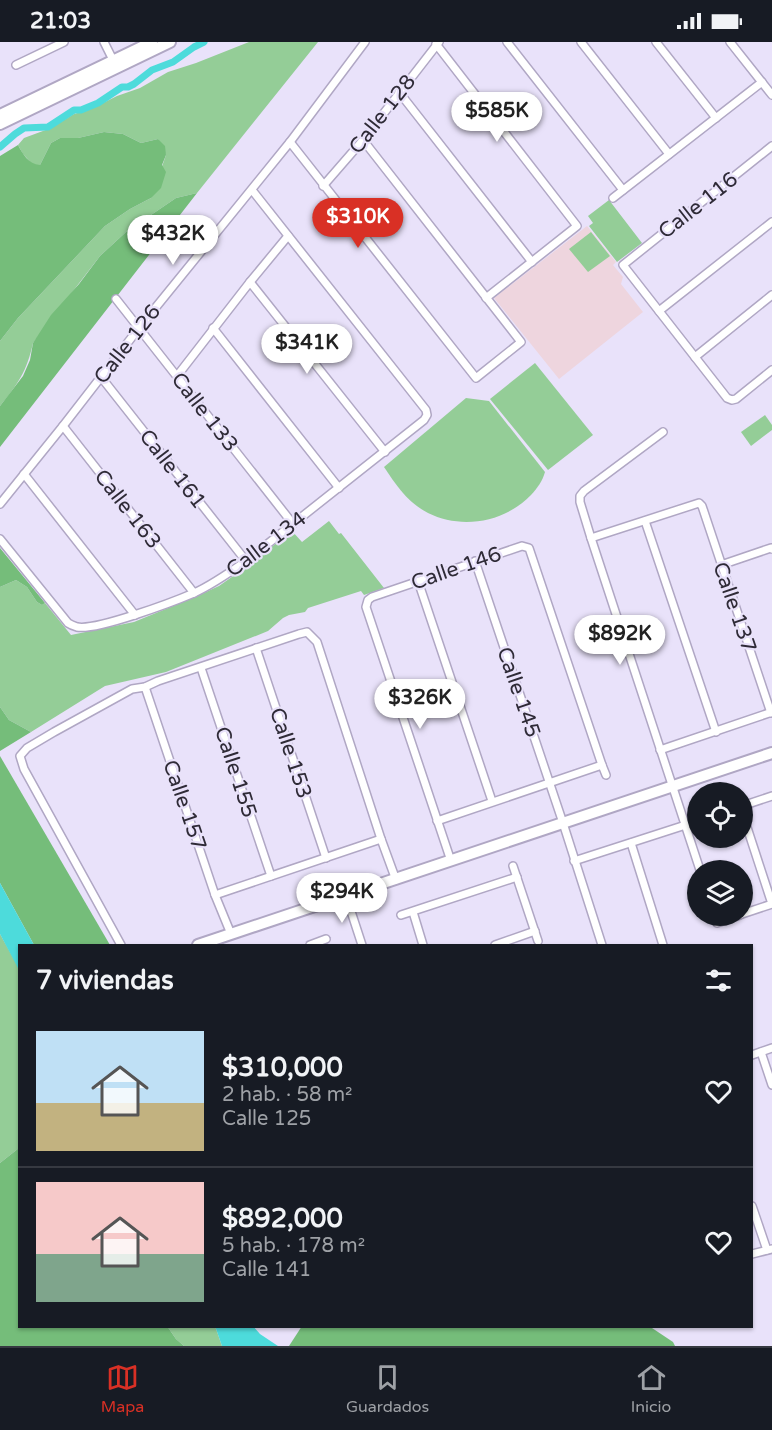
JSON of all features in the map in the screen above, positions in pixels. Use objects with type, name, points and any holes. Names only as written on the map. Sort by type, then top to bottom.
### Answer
[{"type":"street","points":[[16,65],[64,42]]},
{"type":"street","points":[[104,42],[115,64]]},
{"type":"street","points":[[0,124],[152,42]]},
{"type":"street","points":[[0,115],[170,42]]},
{"type":"street","name":"Calle 126","points":[[0,504],[290,142],[365,42]]},
{"type":"street","points":[[507,42],[623,190]]},
{"type":"street","points":[[581,42],[669,154]]},
{"type":"street","points":[[656,42],[716,118]]},
{"type":"street","points":[[730,42],[772,95]]},
{"type":"street","points":[[438,43],[578,226],[486,298]]},
{"type":"street","name":"Calle 128","points":[[323,186],[363,140],[438,43]]},
{"type":"street","points":[[613,198],[762,82]]},
{"type":"street","points":[[399,92],[532,262]]},
{"type":"street","points":[[290,142],[476,378],[521,342],[363,140]]},
{"type":"street","name":"Calle 116","points":[[659,311],[623,265],[772,146]]},
{"type":"street","points":[[177,376],[213,328],[288,237],[252,190]]},
{"type":"street","points":[[772,222],[659,311],[727,398],[736,399],[772,370]]},
{"type":"street","name":"Calle 134","points":[[0,539],[68,623],[78,627],[93,626],[135,615],[194,593],[246,561],[424,420],[427,415],[426,410],[288,237]]},
{"type":"street","points":[[250,282],[385,452]]},
{"type":"street","points":[[695,357],[772,295]]},
{"type":"street","name":"Calle 133","points":[[116,299],[293,524]]},
{"type":"street","points":[[213,328],[339,488]]},
{"type":"street","name":"Calle 161","points":[[101,377],[246,561]]},
{"type":"street","name":"Calle 163","points":[[63,426],[194,593]]},
{"type":"street","points":[[663,432],[580,496],[580,502],[697,860]]},
{"type":"street","points":[[24,474],[135,615]]},
{"type":"street","name":"Calle 137","points":[[645,521],[699,503],[702,506],[771,712]]},
{"type":"street","points":[[591,538],[645,521],[716,732]]},
{"type":"street","name":"Calle 146","points":[[437,821],[366,607],[368,600],[372,597],[475,561],[522,546],[529,548],[602,765]]},
{"type":"street","points":[[721,565],[772,549]]},
{"type":"street","name":"Calle 145","points":[[475,561],[602,944]]},
{"type":"street","points":[[418,581],[492,801]]},
{"type":"street","points":[[121,944],[24,769],[20,756],[27,748],[132,689],[146,687],[307,632],[317,642],[396,879]]},
{"type":"street","name":"Calle 153","points":[[256,648],[326,858]]},
{"type":"street","name":"Calle 155","points":[[201,668],[271,876]]},
{"type":"street","name":"Calle 157","points":[[146,687],[215,895],[231,934]]},
{"type":"street","points":[[660,750],[771,712]]},
{"type":"street","points":[[201,944],[772,753]]},
{"type":"street","points":[[451,861],[437,821],[602,765],[606,775]]},
{"type":"street","points":[[753,802],[772,796]]},
{"type":"street","points":[[574,861],[686,825]]},
{"type":"street","points":[[215,895],[381,839]]},
{"type":"street","points":[[630,843],[663,944]]},
{"type":"street","points":[[753,845],[772,904],[753,910]]},
{"type":"street","points":[[513,866],[538,941]]},
{"type":"street","points":[[401,915],[517,877]]},
{"type":"street","points":[[346,896],[362,944]]},
{"type":"street","points":[[413,912],[423,944]]},
{"type":"street","points":[[498,944],[535,931]]},
{"type":"street","points":[[313,944],[326,939]]},
{"type":"street","points":[[753,1055],[772,1048]]},
{"type":"street","points":[[761,1052],[772,1085]]},
{"type":"street","points":[[753,1209],[769,1250],[753,1254]]},
{"type":"shaded area","points":[[249,42],[318,42],[197,193],[176,198],[126,232],[100,256],[33,343],[21,377],[0,406],[0,341],[18,318],[105,226],[151,198],[166,155],[158,139],[141,143],[123,134],[104,132],[78,138],[60,138],[51,143],[40,165],[33,165],[18,145],[24,138],[51,128],[74,114],[140,88],[168,72]]},
{"type":"shaded area","points":[[104,132],[123,134],[141,143],[158,139],[165,146],[166,155],[162,165],[166,172],[161,188],[151,198],[105,226],[18,318],[0,341],[0,156],[18,145],[29,161],[40,165],[51,143],[60,138],[78,138]]},
{"type":"shaded area","points":[[197,193],[0,447],[0,406],[23,376],[30,360],[33,343],[51,315],[100,256],[126,232],[176,198]]},
{"type":"shaded area","points":[[609,200],[642,243],[617,262],[589,226],[593,223],[588,216]]},
{"type":"shaded area","points":[[587,226],[616,262],[613,265],[623,277],[621,284],[643,312],[559,379],[494,298]]},
{"type":"shaded area","points":[[591,232],[610,256],[588,272],[569,249]]},
{"type":"shaded area","points":[[535,363],[593,435],[548,470],[490,399]]},
{"type":"shaded area","points":[[466,398],[489,401],[545,472],[543,479],[531,495],[509,512],[469,522],[441,518],[421,509],[403,493],[384,467]]},
{"type":"shaded area","points":[[765,415],[772,425],[772,430],[751,446],[741,432]]},
{"type":"shaded area","points":[[329,521],[384,588],[364,595],[361,591],[308,608],[305,612],[289,615],[268,631],[166,672],[105,686],[31,732],[9,720],[0,707],[0,587],[16,580],[27,587],[37,602],[42,605],[45,603],[71,635],[134,622],[195,597],[219,586],[292,531],[302,542]]},
{"type":"shaded area","points":[[0,548],[45,603],[42,605],[37,602],[27,587],[16,580],[0,587]]},
{"type":"shaded area","points":[[0,707],[9,720],[31,732],[0,751]]},
{"type":"shaded area","points":[[0,756],[109,944],[33,944],[0,883]]},
{"type":"shaded area","points":[[0,883],[33,944],[18,944],[18,968],[0,934]]},
{"type":"shaded area","points":[[0,934],[18,966],[18,1149],[0,1163]]},
{"type":"shaded area","points":[[18,1149],[18,1328],[168,1328],[184,1346],[0,1346],[0,1163]]},
{"type":"shaded area","points":[[168,1328],[216,1328],[222,1346],[184,1346]]},
{"type":"shaded area","points":[[216,1328],[255,1328],[278,1346],[222,1346]]},
{"type":"shaded area","points":[[301,1328],[652,1328],[673,1342],[675,1346],[289,1346]]},
{"type":"waterway","points":[[0,147],[24,128],[48,127],[74,110],[81,110],[98,103],[122,87],[134,84],[152,70],[173,62],[204,42]]}]
